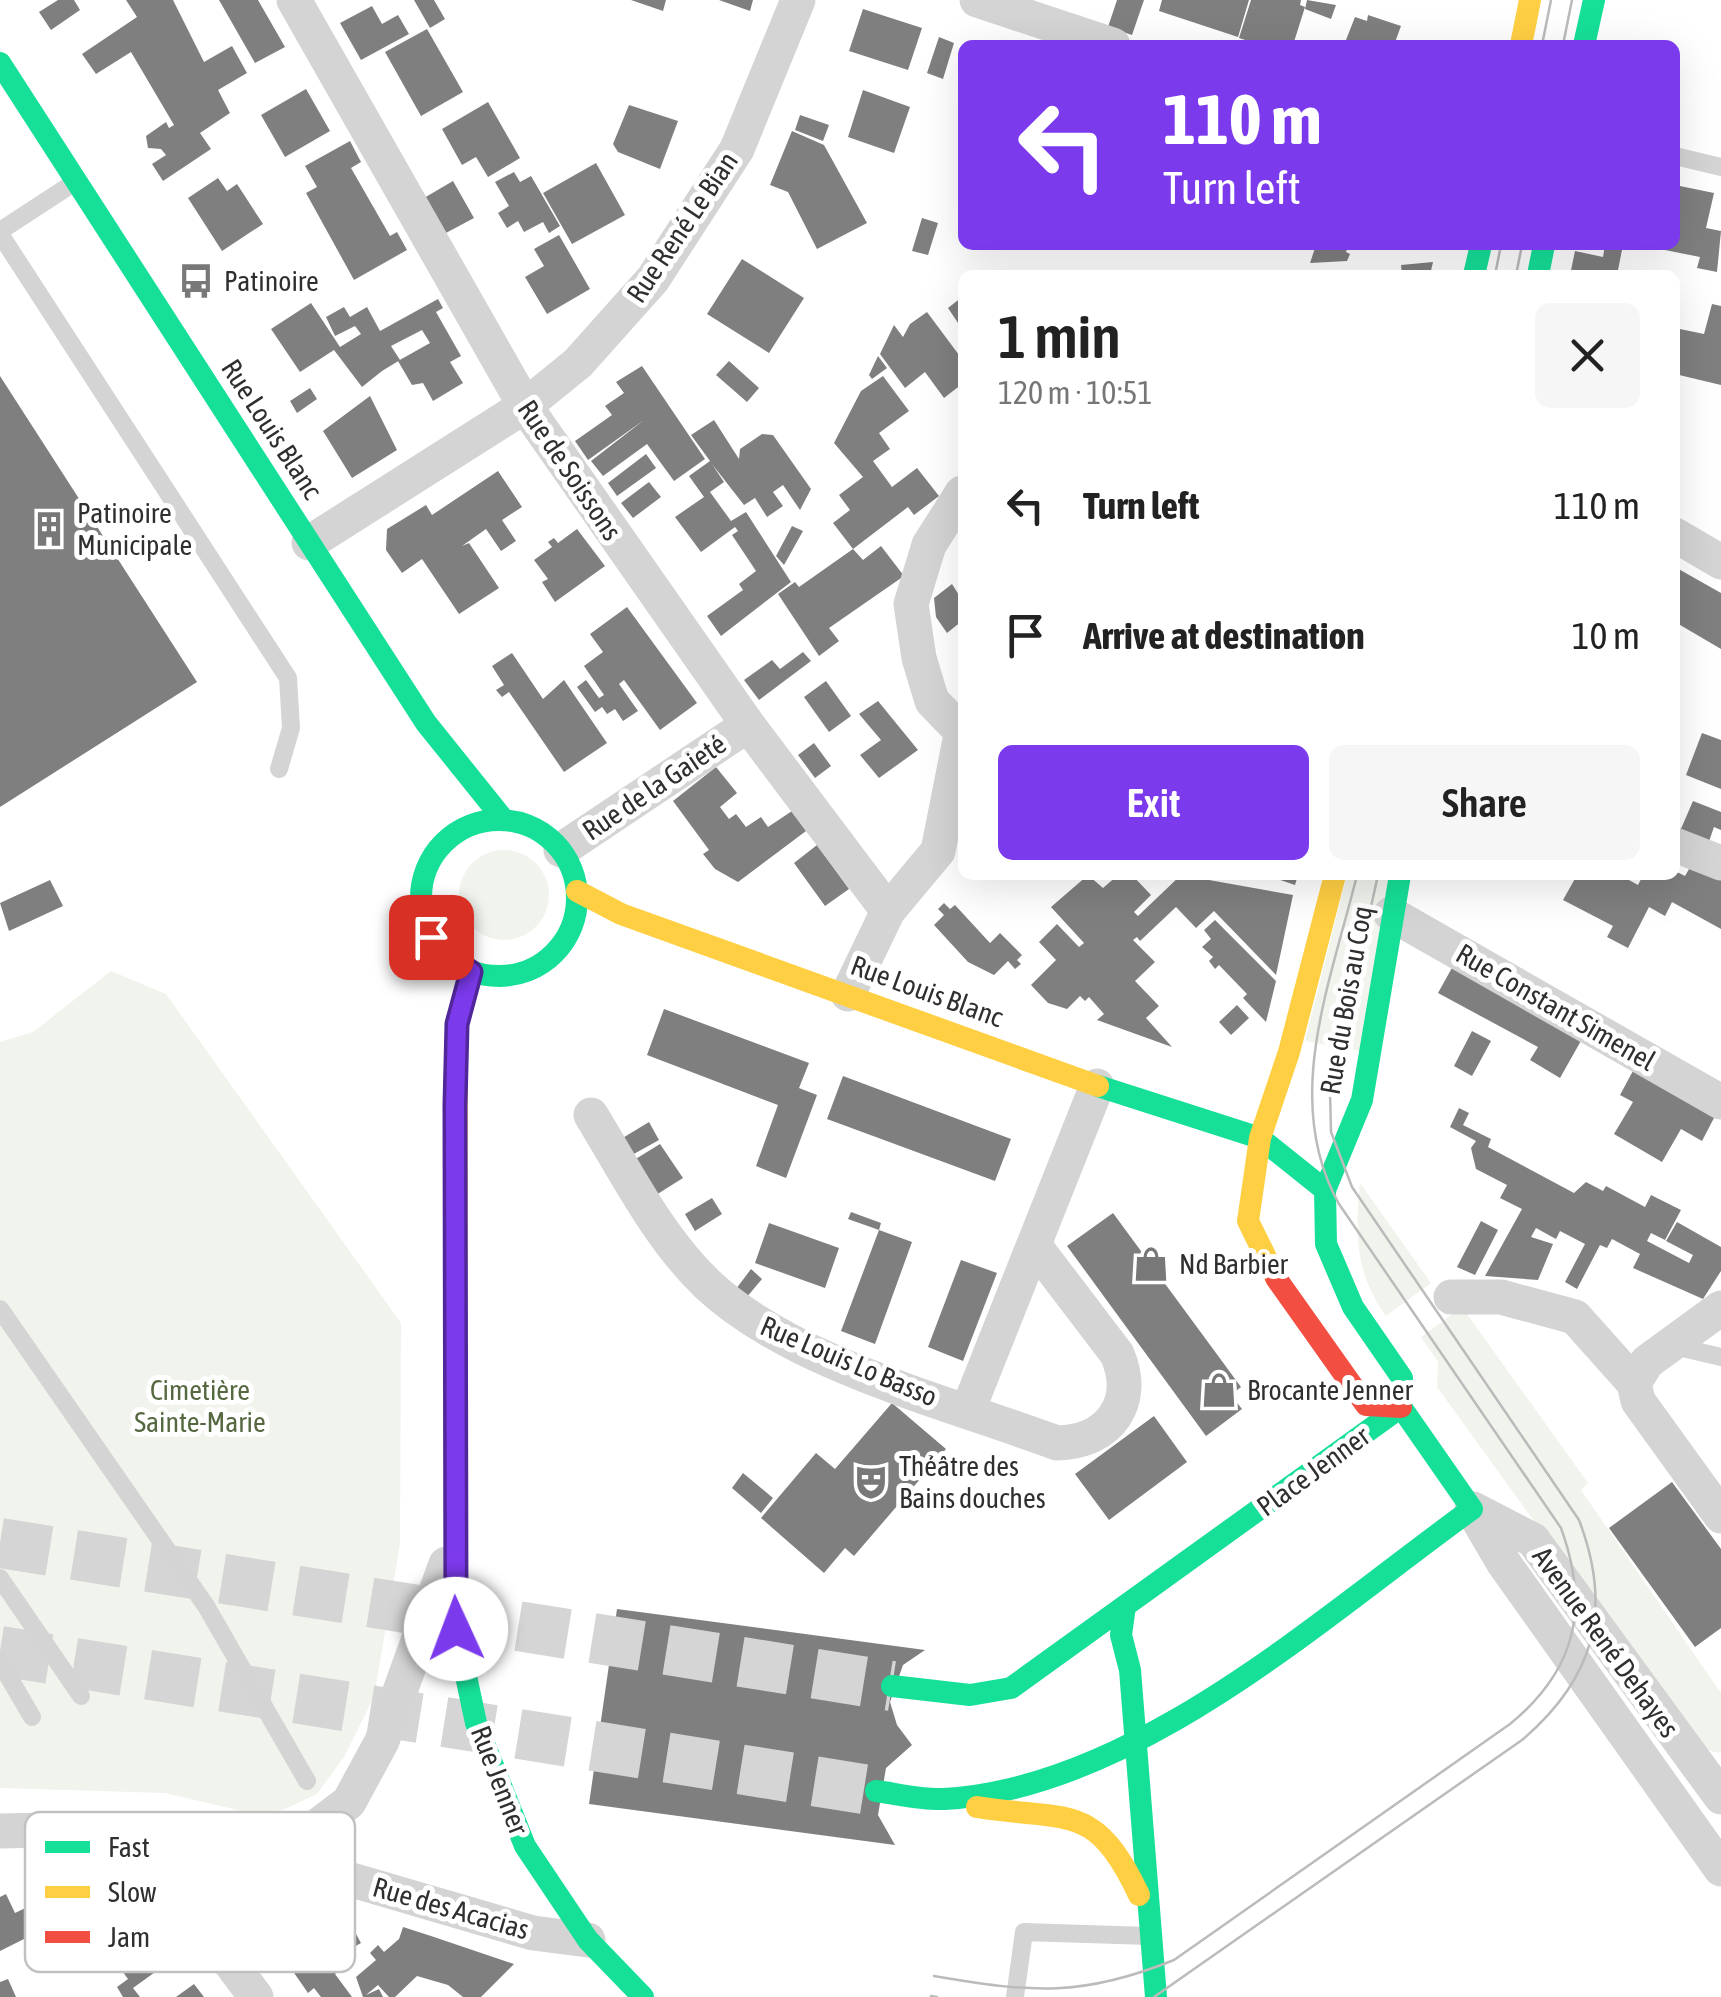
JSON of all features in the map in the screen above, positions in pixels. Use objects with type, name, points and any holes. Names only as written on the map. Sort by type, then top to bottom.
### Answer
[{"type":"main road","points":[[1522,40],[1530,0]]},
{"type":"main road","points":[[1585,40],[1594,0]]},
{"type":"main road","name":"Rue Louis Blanc","points":[[0,63],[426,722],[504,820]]},
{"type":"main road","points":[[504,820],[546,834],[561,850],[577,890],[570,932],[542,964],[511,976],[471,972],[443,953],[424,918],[423,878],[431,859],[461,830],[504,820]]},
{"type":"main road","name":"Rue du Bois au Coq","points":[[1333,880],[1289,1052],[1260,1138],[1248,1221],[1284,1293],[1366,1404],[1401,1407],[1402,1378],[1353,1306],[1334,1268],[1326,1244],[1325,1190],[1362,1100],[1399,880]]},
{"type":"main road","name":"Rue Louis Blanc","points":[[577,890],[621,914],[1096,1086],[1260,1138]]},
{"type":"main road","name":"Rue Jenner","points":[[471,972],[457,1024],[456,1629],[476,1723],[526,1846],[588,1940]]},
{"type":"main road","points":[[1260,1138],[1325,1190]]},
{"type":"main road","points":[[943,1799],[993,1793],[1037,1781],[1135,1742],[1170,1701],[1472,1508],[1401,1407]]},
{"type":"main road","name":"Place Jenner","points":[[892,1686],[970,1696],[1011,1688],[1401,1407]]},
{"type":"main road","points":[[1125,1606],[1121,1635],[1130,1670],[1156,1997]]},
{"type":"main road","points":[[1130,1670],[1170,1701]]},
{"type":"main road","points":[[876,1791],[943,1799],[1008,1813],[1069,1816],[1099,1827],[1120,1848],[1149,1927]]},
{"type":"main road","points":[[588,1940],[642,1997]]},
{"type":"street","name":"Rue de Soissons","points":[[294,0],[524,406],[748,726],[888,912]]},
{"type":"street","name":"Rue René Le Bian","points":[[310,543],[524,406],[578,364],[654,279],[737,149],[798,0]]},
{"type":"street","points":[[977,0],[1098,40]]},
{"type":"street","points":[[958,499],[929,544],[911,604],[919,658],[932,702],[958,726]]},
{"type":"street","points":[[1680,538],[1721,562]]},
{"type":"street","name":"Rue de la Gaieté","points":[[561,850],[748,726]]},
{"type":"street","points":[[848,994],[888,912],[938,851],[958,750]]},
{"type":"street","points":[[1680,847],[1721,864]]},
{"type":"street","name":"Rue Constant Simenel","points":[[1391,914],[1721,1102]]},
{"type":"street","name":"Rue Louis Lo Basso","points":[[968,1410],[1096,1086]]},
{"type":"street","name":"Rue Louis Lo Basso","points":[[591,1115],[669,1242],[747,1318],[834,1361],[1058,1443],[1074,1442],[1118,1413],[1126,1400],[1125,1374],[1117,1354],[1034,1245]]},
{"type":"street","points":[[1451,1297],[1502,1297],[1575,1317],[1634,1382],[1638,1401],[1721,1516]]},
{"type":"street","points":[[1634,1382],[1647,1362],[1721,1308]]},
{"type":"street","points":[[1472,1508],[1503,1562],[1721,1868]]},
{"type":"street","name":"Avenue René Dehayes","points":[[1472,1508],[1533,1540],[1721,1798]]},
{"type":"street","name":"Rue Jenner","points":[[336,1812],[349,1802],[382,1741],[454,1543]]},
{"type":"street","name":"Rue des Acacias","points":[[0,1831],[25,1830]]},
{"type":"street","name":"Rue des Acacias","points":[[355,1881],[533,1933],[588,1940]]},
{"type":"street","points":[[237,1972],[256,1997]]},
{"type":"lane","points":[[1680,157],[1721,166]]},
{"type":"lane","points":[[76,181],[0,232],[288,678],[291,728],[280,769]]},
{"type":"lane","points":[[0,1309],[206,1606],[307,1780]]},
{"type":"lane","points":[[1670,1345],[1721,1356]]},
{"type":"lane","points":[[0,1578],[82,1696]]},
{"type":"lane","points":[[0,1662],[32,1718]]},
{"type":"lane","points":[[1015,1997],[1024,1932],[1149,1927]]},
{"type":"green space","points":[[504,850],[521,853],[536,863],[546,878],[546,912],[536,927],[521,937],[504,940],[487,937],[472,927],[462,912],[459,895],[462,878],[472,863],[487,853]]},
{"type":"green space","points":[[1346,880],[1390,880],[1361,1051],[1305,1041]]},
{"type":"green space","name":"Cimetière Sainte-Marie","points":[[111,971],[166,994],[401,1323],[400,1544],[374,1697],[344,1757],[317,1794],[283,1810],[246,1812],[165,1793],[0,1788],[0,1042],[33,1032]]},
{"type":"green space","points":[[1360,1183],[1431,1283],[1386,1316],[1363,1268],[1358,1219]]},
{"type":"green space","points":[[1462,1307],[1588,1483],[1581,1490],[1721,1693],[1721,1753],[1699,1749],[1437,1387],[1438,1362],[1421,1337]]},
{"type":"building","points":[[58,0],[74,0],[80,10],[51,30],[39,12]]},
{"type":"building","points":[[126,0],[173,0],[204,62],[232,46],[247,73],[218,90],[230,113],[200,133],[211,149],[163,181],[152,164],[166,155],[161,149],[148,148],[146,136],[166,122],[169,128],[174,125],[131,52],[96,74],[82,54],[137,17]]},
{"type":"building","points":[[219,0],[258,0],[285,47],[255,63]]},
{"type":"building","points":[[414,0],[434,0],[445,19],[430,28]]},
{"type":"building","points":[[631,0],[666,0],[663,11]]},
{"type":"building","points":[[719,0],[753,0],[750,11]]},
{"type":"building","points":[[1117,0],[1144,0],[1132,35],[1108,27]]},
{"type":"building","points":[[1162,0],[1249,0],[1238,37],[1159,11]]},
{"type":"building","points":[[1251,0],[1301,0],[1300,5],[1305,7],[1295,40],[1239,38]]},
{"type":"building","points":[[1307,0],[1336,5],[1331,19],[1305,9]]},
{"type":"building","points":[[372,6],[382,24],[398,15],[409,34],[361,60],[340,23]]},
{"type":"building","points":[[863,9],[922,28],[908,70],[849,51]]},
{"type":"building","points":[[1368,15],[1401,26],[1396,40],[1346,40],[1355,17],[1367,21]]},
{"type":"building","points":[[427,29],[463,92],[421,116],[385,52]]},
{"type":"building","points":[[939,37],[954,43],[943,79],[927,73]]},
{"type":"building","points":[[306,89],[330,131],[285,157],[261,115]]},
{"type":"building","points":[[863,90],[910,107],[894,153],[848,137]]},
{"type":"building","points":[[488,102],[520,158],[488,177],[476,157],[462,165],[442,129]]},
{"type":"building","points":[[629,105],[678,121],[660,169],[618,152],[613,144]]},
{"type":"building","points":[[800,115],[829,125],[823,141],[795,130]]},
{"type":"building","points":[[792,131],[824,145],[867,223],[817,249],[788,192],[770,185]]},
{"type":"building","points":[[350,141],[361,162],[351,168],[390,236],[397,232],[407,250],[354,280],[306,193],[317,187],[305,166]]},
{"type":"building","points":[[596,163],[625,215],[572,244],[543,193]]},
{"type":"building","points":[[514,172],[520,182],[531,176],[560,226],[549,233],[543,222],[524,232],[518,221],[507,228],[498,213],[509,206],[495,182]]},
{"type":"building","points":[[218,178],[227,191],[237,184],[263,224],[222,251],[188,198]]},
{"type":"building","points":[[453,181],[474,218],[444,234],[424,198]]},
{"type":"building","points":[[1680,186],[1714,193],[1706,228],[1721,231],[1717,272],[1697,268],[1700,257],[1665,250],[1680,250]]},
{"type":"building","points":[[922,218],[938,223],[928,255],[912,251]]},
{"type":"building","points":[[559,235],[590,289],[547,314],[525,277],[544,266],[534,249]]},
{"type":"building","points":[[1314,250],[1347,250],[1350,254],[1347,261],[1310,263]]},
{"type":"building","points":[[1604,250],[1622,250],[1618,270],[1571,270],[1575,251],[1603,257]]},
{"type":"building","points":[[742,259],[804,298],[769,353],[707,314]]},
{"type":"building","points":[[1433,262],[1431,270],[1402,270],[1401,265]]},
{"type":"building","points":[[438,299],[443,308],[436,312],[461,356],[450,362],[463,383],[433,401],[423,383],[412,385],[398,361],[362,387],[334,350],[300,372],[271,329],[311,303],[340,347],[361,334],[355,326],[335,336],[326,317],[344,307],[350,317],[367,307],[380,331]],"holes":[[[422,330],[430,343],[400,360],[391,346]]]},
{"type":"building","points":[[958,300],[958,323],[948,308]]},
{"type":"building","points":[[1712,304],[1721,306],[1721,385],[1680,375],[1680,329],[1704,334]]},
{"type":"building","points":[[927,312],[958,354],[958,387],[944,398],[925,372],[905,388],[880,354],[894,325],[903,337],[910,324]]},
{"type":"building","points":[[878,356],[887,368],[872,379],[869,375]]},
{"type":"building","points":[[729,361],[759,388],[747,402],[716,375]]},
{"type":"building","points":[[642,366],[705,459],[674,481],[647,444],[603,476],[591,461],[644,420],[588,460],[575,441],[612,415],[605,406],[624,393],[616,382]]},
{"type":"building","name":"Patinoire Municipale","points":[[0,376],[197,682],[0,807]]},
{"type":"building","points":[[883,376],[909,411],[879,433],[890,449],[873,461],[892,487],[917,468],[939,496],[914,515],[908,507],[853,549],[833,523],[850,510],[839,495],[863,477],[834,443],[861,391]]},
{"type":"building","points":[[310,388],[317,399],[297,413],[290,401]]},
{"type":"building","points":[[370,396],[397,450],[352,478],[323,431]]},
{"type":"building","points":[[714,420],[739,459],[740,449],[762,434],[773,435],[811,489],[800,510],[783,485],[773,492],[783,506],[767,517],[755,498],[744,505],[712,464],[724,482],[710,492],[731,521],[746,512],[791,582],[721,636],[707,616],[743,590],[739,584],[756,571],[732,535],[738,531],[735,527],[701,552],[675,517],[704,497],[689,476],[710,461],[691,435]]},
{"type":"building","points":[[646,454],[656,468],[617,496],[608,483]]},
{"type":"building","points":[[498,471],[522,507],[502,520],[516,541],[501,551],[486,529],[462,546],[469,543],[499,588],[459,614],[422,559],[402,573],[386,550],[387,529],[426,505],[432,515]]},
{"type":"building","points":[[649,482],[661,497],[633,518],[621,503]]},
{"type":"building","points":[[792,526],[803,531],[784,565],[776,556]]},
{"type":"building","points":[[577,529],[605,566],[555,602],[542,582],[548,579],[534,560],[552,547],[548,542],[554,538],[558,543]]},
{"type":"building","points":[[881,546],[904,576],[829,628],[839,641],[819,656],[778,594],[795,582],[799,587],[853,549],[863,560]]},
{"type":"building","points":[[1680,570],[1721,593],[1721,649],[1680,625]]},
{"type":"building","points":[[952,584],[958,594],[958,624],[947,633],[936,617],[934,598]]},
{"type":"building","points":[[627,607],[697,703],[660,730],[624,680],[619,684],[638,711],[623,721],[615,709],[607,714],[602,707],[595,712],[577,687],[586,680],[599,698],[604,695],[584,666],[603,652],[590,634]]},
{"type":"building","points":[[803,652],[811,661],[759,700],[744,680],[772,660],[780,669]]},
{"type":"building","points":[[512,653],[543,699],[564,680],[607,743],[564,772],[509,692],[502,697],[496,690],[504,685],[492,666]]},
{"type":"building","points":[[826,681],[851,716],[829,732],[804,697]]},
{"type":"building","points":[[878,701],[918,750],[879,778],[860,755],[881,740],[859,714]]},
{"type":"building","points":[[1702,733],[1721,740],[1721,789],[1686,775]]},
{"type":"building","points":[[814,743],[831,766],[815,778],[798,755]]},
{"type":"building","points":[[716,767],[737,793],[720,807],[729,819],[736,814],[746,827],[761,817],[768,827],[792,811],[806,831],[738,882],[715,869],[703,854],[709,850],[673,801]]},
{"type":"building","points":[[1693,801],[1721,812],[1721,830],[1714,827],[1706,850],[1680,839]]},
{"type":"building","points":[[817,845],[849,889],[825,906],[794,863]]},
{"type":"building","points":[[1692,864],[1721,875],[1721,929],[1672,902],[1665,916],[1649,907],[1628,948],[1607,937],[1613,926],[1563,900],[1574,880],[1629,880],[1638,885],[1640,880],[1680,880],[1680,874],[1685,876]]},
{"type":"building","points":[[50,880],[63,906],[9,931],[0,903]]},
{"type":"building","points":[[1082,880],[1094,880],[1103,888],[1112,880],[1137,880],[1151,895],[1134,912],[1138,916],[1176,880],[1209,880],[1293,895],[1276,975],[1214,911],[1196,928],[1176,907],[1140,941],[1137,937],[1133,940],[1155,962],[1135,981],[1159,1006],[1146,1018],[1172,1047],[1097,1020],[1104,1014],[1089,997],[1085,1001],[1080,996],[1067,1009],[1048,1003],[1031,985],[1056,960],[1039,942],[1057,924],[1079,947],[1084,943],[1051,907]]},
{"type":"building","points":[[944,903],[950,909],[955,905],[990,943],[1000,933],[1022,955],[1017,960],[1021,964],[1015,969],[1008,961],[994,975],[968,962],[934,925],[944,915],[938,909]]},
{"type":"building","points":[[1215,920],[1276,981],[1266,1022],[1243,998],[1247,994],[1219,965],[1215,969],[1209,961],[1213,957],[1202,947],[1211,939],[1204,930]]},
{"type":"building","points":[[1453,966],[1582,1039],[1560,1078],[1530,1060],[1538,1047],[1438,993]]},
{"type":"building","points":[[1237,1005],[1249,1018],[1231,1035],[1219,1022]]},
{"type":"building","points":[[664,1009],[809,1063],[799,1088],[817,1095],[786,1178],[756,1166],[778,1105],[647,1055]]},
{"type":"building","points":[[1472,1031],[1491,1041],[1472,1076],[1454,1066]]},
{"type":"building","points":[[1634,1069],[1715,1116],[1702,1141],[1681,1129],[1662,1162],[1614,1134],[1633,1102],[1620,1095]]},
{"type":"building","points":[[843,1076],[1011,1139],[995,1181],[827,1119]]},
{"type":"building","points":[[1459,1108],[1469,1113],[1463,1125],[1491,1139],[1488,1147],[1574,1193],[1586,1182],[1603,1191],[1606,1186],[1645,1207],[1651,1195],[1681,1210],[1665,1240],[1651,1233],[1647,1241],[1689,1263],[1693,1255],[1666,1241],[1677,1222],[1721,1247],[1721,1271],[1703,1299],[1633,1268],[1640,1254],[1612,1239],[1607,1248],[1600,1245],[1577,1289],[1565,1282],[1585,1244],[1560,1231],[1556,1239],[1536,1228],[1531,1237],[1553,1244],[1538,1280],[1485,1276],[1522,1209],[1500,1198],[1507,1185],[1476,1169],[1471,1148],[1476,1141],[1450,1127]]},
{"type":"building","points":[[649,1122],[659,1140],[632,1155],[621,1139]]},
{"type":"building","points":[[660,1144],[683,1178],[656,1195],[634,1160]]},
{"type":"building","points":[[712,1198],[722,1214],[695,1231],[685,1214]]},
{"type":"building","points":[[851,1212],[881,1223],[879,1230],[848,1219]]},
{"type":"building","points":[[1113,1213],[1241,1387],[1231,1395],[1242,1409],[1206,1436],[1067,1246]]},
{"type":"building","points":[[1481,1221],[1498,1230],[1475,1275],[1457,1267]]},
{"type":"building","points":[[769,1223],[839,1248],[825,1288],[755,1263]]},
{"type":"building","points":[[879,1230],[912,1242],[875,1344],[841,1331]]},
{"type":"building","points":[[961,1260],[997,1273],[963,1361],[928,1347]]},
{"type":"building","points":[[751,1269],[762,1279],[746,1298],[736,1289]]},
{"type":"building","name":"Théâtre des Bains douches","points":[[892,1403],[946,1449],[854,1556],[845,1548],[824,1573],[761,1518],[816,1453],[835,1469]]},
{"type":"building","points":[[1154,1416],[1187,1462],[1109,1520],[1075,1474]]},
{"type":"building","points":[[743,1473],[773,1498],[761,1513],[732,1488]]},
{"type":"building","points":[[1672,1482],[1721,1549],[1721,1628],[1695,1647],[1609,1528]]},
{"type":"building","points":[[617,1609],[925,1650],[903,1665],[890,1702],[897,1725],[912,1745],[886,1768],[878,1815],[895,1845],[589,1804]]},
{"type":"building","points":[[6,1894],[15,1913],[25,1908],[25,1938],[0,1951],[0,1897]]},
{"type":"building","points":[[403,1927],[514,1964],[481,1997],[463,1997],[448,1985],[417,1976],[395,1997],[389,1997],[378,1985],[366,1995],[379,1989],[383,1997],[363,1997],[356,1977],[376,1960],[370,1953],[378,1945],[384,1952],[399,1939]]},
{"type":"building","points":[[123,1972],[155,1972],[133,1988],[140,1997],[123,1997],[117,1987],[128,1979]]},
{"type":"building","points":[[293,1972],[338,1972],[335,1974],[352,1997],[321,1997],[314,1988],[308,1993]]},
{"type":"building","points":[[8,1979],[16,1997],[0,1997],[0,1982]]},
{"type":"building","points":[[194,1984],[204,1997],[176,1997]]},
{"type":"tunnel","points":[[0,1543],[892,1686]]},
{"type":"tunnel","points":[[0,1651],[876,1791]]},
{"type":"tram line","points":[[1543,40],[1551,0]]},
{"type":"tram line","points":[[1564,40],[1572,0]]},
{"type":"tram line","points":[[1496,270],[1500,250]]},
{"type":"tram line","points":[[1517,270],[1521,250]]},
{"type":"tram line","points":[[934,1976],[1000,1986],[1057,1988],[1112,1980],[1174,1960],[1510,1724],[1550,1682],[1563,1659],[1571,1636],[1575,1585],[1561,1528],[1339,1204],[1322,1164],[1314,1124],[1312,1082],[1316,1041],[1356,880]]},
{"type":"tram line","points":[[1154,1997],[1522,1740],[1566,1692],[1591,1640],[1595,1583],[1579,1520],[1352,1187],[1331,1132],[1330,1092],[1377,880]]},
{"type":"tram line","points":[[931,1996],[937,1997]]},
{"type":"traffic: fast","points":[[1585,40],[1594,0]]},
{"type":"traffic: fast","points":[[0,63],[426,723],[504,820]]},
{"type":"traffic: fast","points":[[1475,270],[1480,250]]},
{"type":"traffic: fast","points":[[1539,270],[1543,250]]},
{"type":"traffic: fast","points":[[499,820],[529,826],[554,843],[571,868],[577,898],[571,928],[554,953],[529,970],[499,976],[469,970],[444,953],[427,928],[421,898],[427,868],[444,843],[469,826],[499,820]]},
{"type":"traffic: fast","points":[[1399,880],[1362,1100],[1325,1190],[1326,1244],[1353,1307],[1402,1378],[1401,1407]]},
{"type":"traffic: fast","points":[[1098,1086],[1260,1138],[1325,1190]]},
{"type":"traffic: fast","points":[[892,1686],[970,1695],[1011,1688],[1401,1407]]},
{"type":"traffic: fast","points":[[876,1791],[944,1799],[1016,1788],[1086,1764],[1156,1731],[1290,1645],[1472,1509],[1401,1407]]},
{"type":"traffic: fast","points":[[456,1429],[456,1629],[476,1723],[525,1846],[588,1940],[643,1997]]},
{"type":"traffic: fast","points":[[1125,1606],[1121,1635],[1130,1670],[1156,1997]]},
{"type":"traffic: slow","points":[[1522,40],[1530,0]]},
{"type":"traffic: slow","points":[[1276,1278],[1248,1221],[1260,1138],[1289,1052],[1334,880]]},
{"type":"traffic: slow","points":[[577,891],[621,914],[1098,1086]]},
{"type":"traffic: slow","points":[[456,1429],[457,1024],[471,971]]},
{"type":"traffic: slow","points":[[977,1807],[1056,1816],[1092,1829],[1108,1843],[1139,1895]]},
{"type":"traffic: jam","points":[[1276,1278],[1366,1405],[1401,1407]]},
{"type":"place","name":"Patinoire","points":[[196,281]]},
{"type":"place","name":"Patinoire Municipale","points":[[49,529]]},
{"type":"place","name":"Nd Barbier","points":[[1151,1264]]},
{"type":"place","name":"Brocante Jenner","points":[[1219,1390]]},
{"type":"place","name":"Théâtre des Bains douches","points":[[871,1482]]},
{"type":"route","points":[[431,937],[443,953],[471,972],[457,1024],[455,1105],[452,1279],[456,1629]]}]
